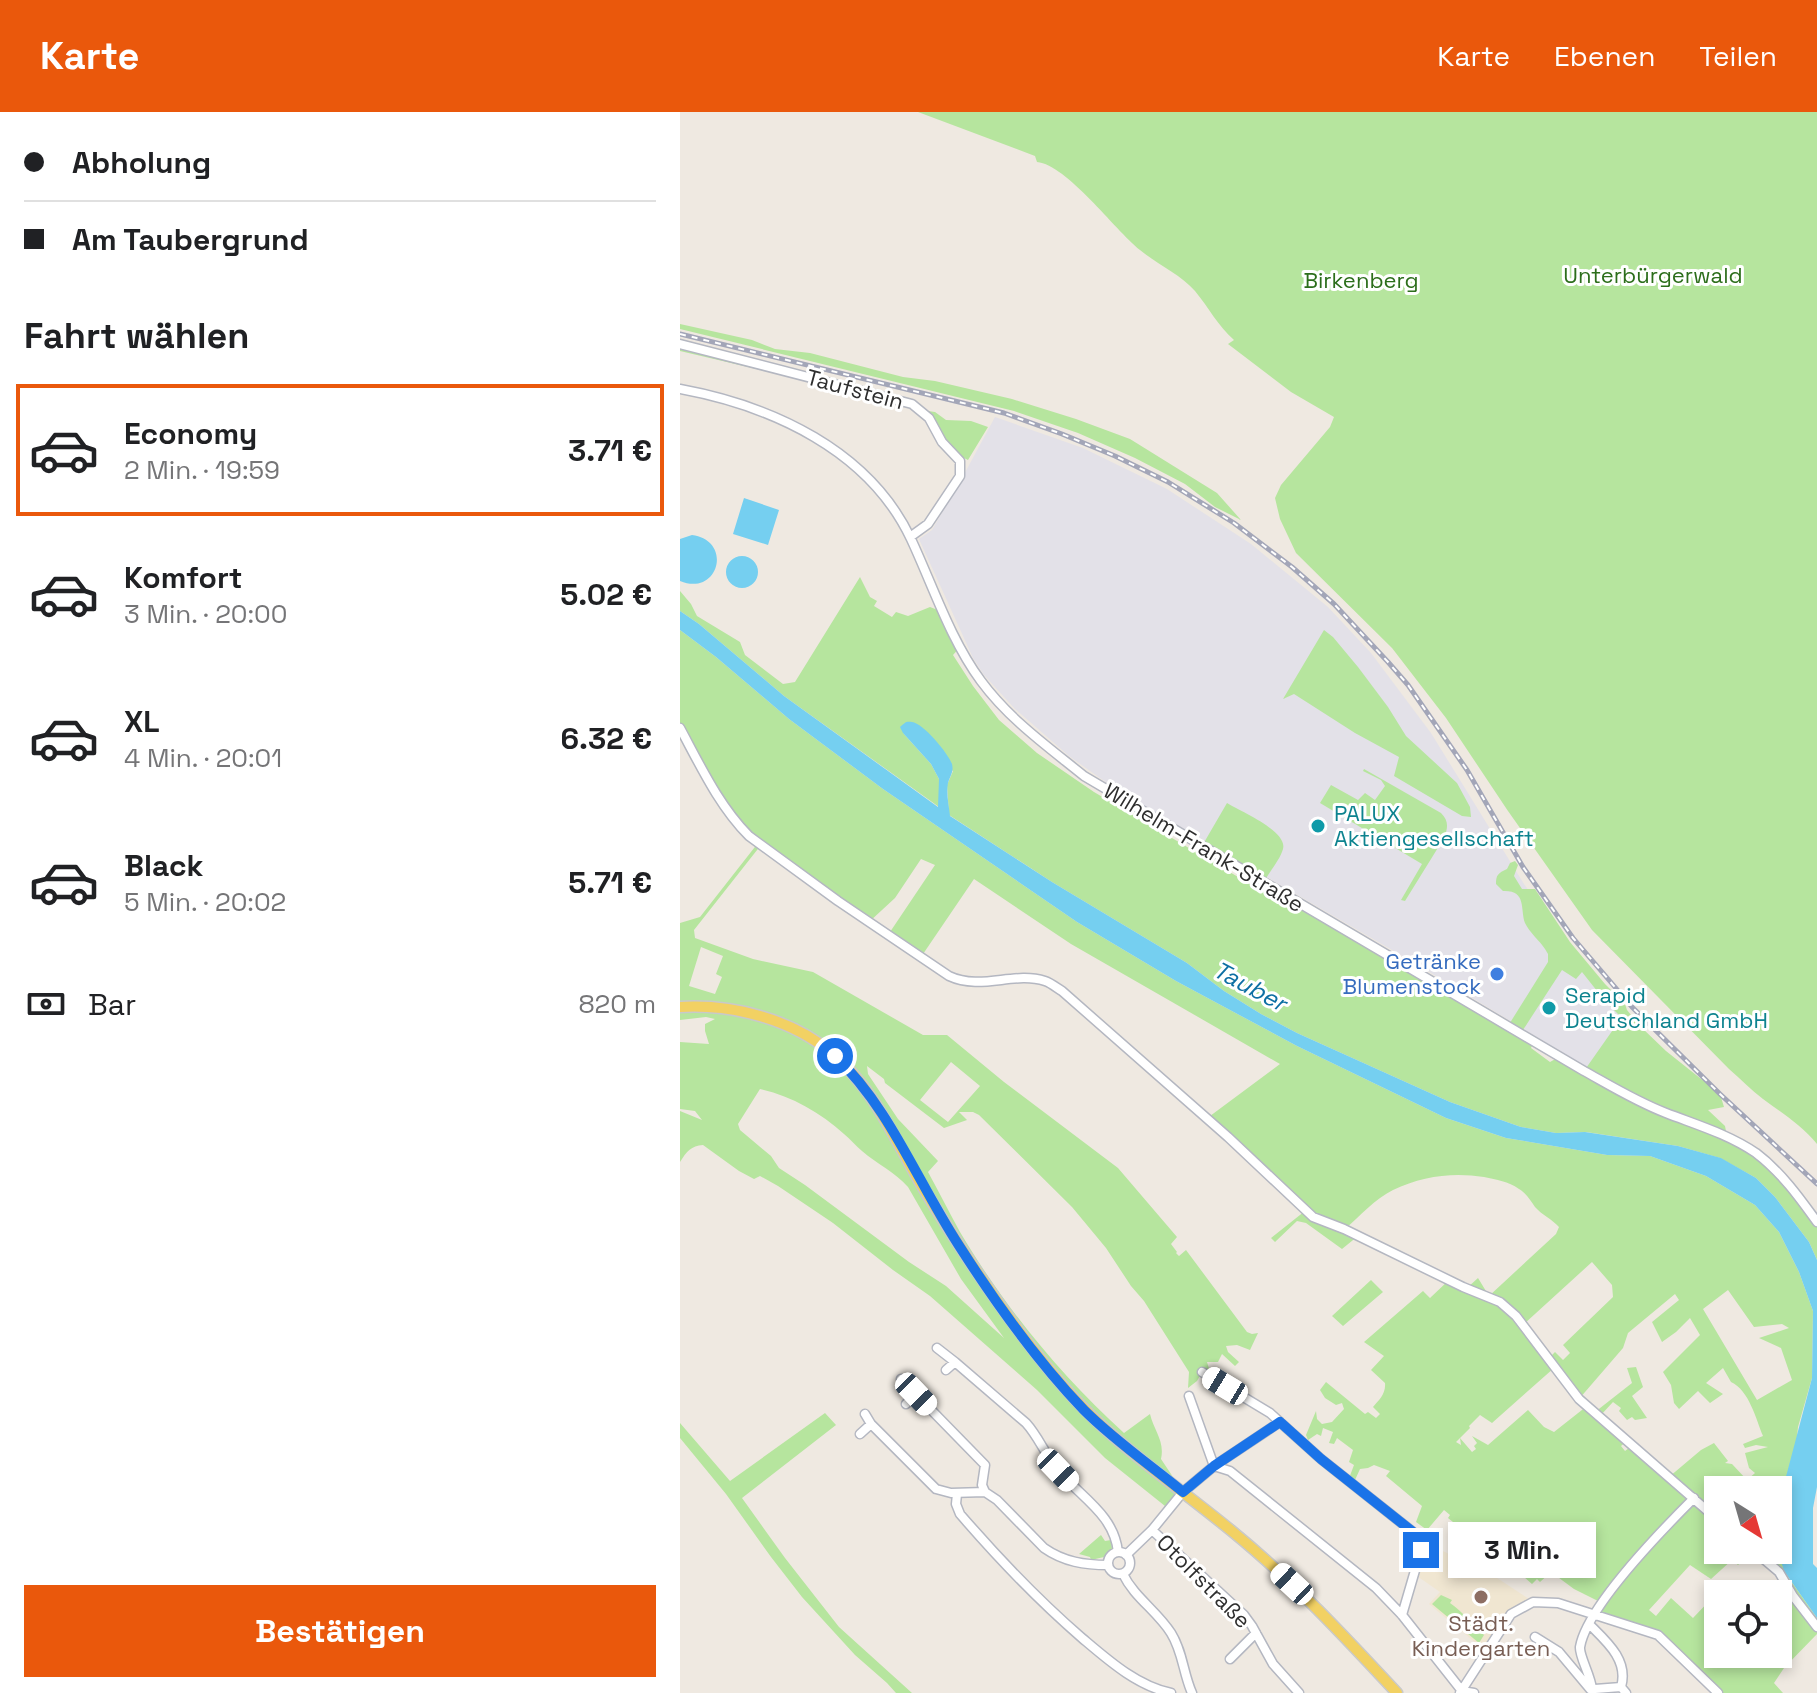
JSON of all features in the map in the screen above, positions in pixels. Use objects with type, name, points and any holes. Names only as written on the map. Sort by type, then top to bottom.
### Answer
[{"type":"main road","points":[[680,1007],[708,1006],[772,1020],[823,1046],[846,1066],[878,1107],[958,1245],[1017,1330],[1063,1386],[1108,1431],[1282,1574],[1397,1693]]},
{"type":"street","name":"Taufstein","points":[[680,344],[912,404],[921,410],[942,442],[960,461],[961,467],[960,476],[928,524],[910,537]]},
{"type":"street","name":"Wilhelm-Frank-Straße","points":[[680,389],[729,399],[763,412],[795,426],[850,461],[875,486],[900,519],[953,631],[980,679],[1019,723],[1084,776],[1611,1086],[1638,1101],[1717,1131],[1747,1148],[1781,1176],[1817,1222]]},
{"type":"street","points":[[680,728],[721,799],[749,836],[949,976],[966,982],[1045,981],[1062,991],[1228,1137],[1313,1217],[1502,1304],[1516,1316],[1579,1399],[1704,1507]]},
{"type":"street","points":[[937,1348],[1033,1430],[1058,1470],[1100,1510],[1130,1565],[1123,1574]]},
{"type":"street","points":[[946,1370],[955,1362]]},
{"type":"street","points":[[1202,1372],[1270,1413],[1321,1459],[1418,1536],[1421,1550],[1402,1615]]},
{"type":"street","points":[[901,1379],[985,1465],[982,1485],[985,1492],[1053,1554],[1082,1564],[1108,1565]]},
{"type":"street","points":[[906,1404],[916,1394]]},
{"type":"street","points":[[1189,1396],[1214,1466]]},
{"type":"street","points":[[865,1414],[871,1424],[936,1489],[957,1494],[985,1492]]},
{"type":"street","points":[[1108,1565],[1111,1556],[1122,1554],[1152,1530],[1183,1492],[1214,1466],[1280,1422]]},
{"type":"street","points":[[860,1434],[871,1424]]},
{"type":"street","points":[[1214,1466],[1230,1471],[1376,1588],[1402,1615],[1461,1692],[1474,1693]]},
{"type":"street","points":[[957,1494],[956,1504],[960,1514],[1037,1598],[1120,1669],[1137,1680],[1171,1693]]},
{"type":"street","points":[[1593,1691],[1580,1653],[1589,1624],[1614,1586],[1694,1498]]},
{"type":"street","name":"Otolfstraße","points":[[1152,1530],[1244,1615],[1273,1664],[1299,1693]]},
{"type":"street","points":[[1770,1564],[1779,1572],[1802,1610],[1817,1627]]},
{"type":"street","points":[[1108,1565],[1113,1573],[1123,1574]]},
{"type":"street","points":[[1123,1574],[1135,1593],[1173,1636],[1192,1693]]},
{"type":"street","points":[[1461,1692],[1511,1614],[1533,1602],[1558,1603],[1661,1636],[1718,1693]]},
{"type":"street","points":[[1589,1624],[1617,1653],[1624,1678],[1623,1690],[1593,1691]]},
{"type":"street","name":"Otolfstraße","points":[[1230,1659],[1256,1633]]},
{"type":"street","points":[[1535,1637],[1559,1652],[1593,1691]]},
{"type":"shaded area","points":[[995,417],[1083,448],[1167,489],[1251,544],[1328,607],[1371,653],[1431,733],[1524,884],[1570,948],[1627,1014],[1590,1069],[1114,788],[1069,756],[1015,709],[973,658],[919,539],[932,530]]},
{"type":"shaded area","name":"Städt. Kindergarten","points":[[1426,1543],[1491,1574],[1532,1601],[1510,1611],[1484,1650],[1429,1604],[1440,1592],[1417,1576]]},
{"type":"green space","points":[[918,112],[1817,112],[1817,1144],[1729,1069],[1592,930],[1446,718],[1392,648],[1296,553],[1280,519],[1275,498],[1281,485],[1330,427],[1334,417],[1291,392],[1228,344],[1234,340],[1195,291],[1140,250],[1062,174],[1037,162],[1035,156]]},
{"type":"green space","points":[[680,324],[752,340],[775,349],[810,353],[903,377],[935,381],[1012,399],[1076,419],[1130,439],[1217,493],[1241,520],[1215,507],[1185,484],[1078,433],[1014,411],[680,329]]},
{"type":"green space","points":[[680,344],[912,404],[921,410],[935,412],[946,420],[971,421],[988,427],[968,460],[952,452],[935,436],[926,419],[909,405],[680,351]]},
{"type":"green space","points":[[860,577],[870,597],[877,601],[874,606],[892,617],[896,612],[908,616],[930,607],[943,612],[961,646],[953,655],[973,686],[999,720],[1037,753],[1094,792],[1282,903],[1293,899],[1508,1026],[1548,962],[1548,954],[1525,923],[1519,897],[1503,891],[1496,884],[1498,875],[1515,861],[1518,865],[1514,876],[1522,889],[1535,889],[1570,942],[1625,1004],[1640,1026],[1720,1094],[1724,1107],[1708,1110],[1725,1126],[1727,1136],[1755,1153],[1817,1222],[1817,1260],[1809,1242],[1775,1197],[1756,1178],[1720,1158],[1678,1146],[1586,1132],[1556,1133],[1521,1127],[1450,1102],[1261,1014],[1187,963],[1052,882],[949,815],[947,785],[953,771],[903,733],[931,764],[939,779],[939,807],[784,696],[680,611],[680,591],[697,616],[740,642],[745,655],[783,684],[795,682]],"holes":[[[1562,970],[1576,979],[1582,972],[1627,1023],[1617,1024],[1584,1071],[1559,1057],[1550,1062],[1531,1048],[1534,1041],[1521,1033]]]},
{"type":"green space","points":[[680,630],[789,719],[883,789],[1077,922],[1176,981],[1297,1046],[1446,1118],[1506,1138],[1607,1155],[1650,1156],[1706,1176],[1755,1205],[1779,1232],[1799,1272],[1813,1311],[1812,1378],[1798,1427],[1792,1489],[1792,1476],[1752,1476],[1755,1473],[1749,1468],[1745,1453],[1768,1447],[1756,1445],[1745,1448],[1743,1444],[1763,1436],[1743,1391],[1731,1382],[1723,1368],[1706,1383],[1723,1394],[1710,1403],[1698,1391],[1679,1409],[1674,1403],[1671,1385],[1663,1372],[1700,1335],[1690,1318],[1662,1342],[1652,1322],[1679,1300],[1675,1294],[1628,1333],[1623,1348],[1579,1399],[1554,1368],[1492,1423],[1480,1415],[1460,1438],[1472,1452],[1477,1443],[1472,1436],[1488,1445],[1528,1410],[1544,1427],[1554,1432],[1587,1406],[1595,1412],[1632,1383],[1627,1368],[1636,1367],[1643,1387],[1632,1396],[1647,1418],[1635,1420],[1632,1417],[1627,1420],[1619,1411],[1621,1408],[1613,1402],[1600,1416],[1627,1441],[1621,1446],[1625,1451],[1633,1445],[1669,1477],[1714,1443],[1728,1461],[1725,1463],[1732,1464],[1743,1476],[1704,1476],[1704,1564],[1728,1564],[1711,1579],[1690,1565],[1649,1610],[1656,1616],[1671,1598],[1693,1618],[1704,1606],[1704,1668],[1784,1668],[1774,1683],[1783,1693],[1718,1693],[1660,1636],[1595,1615],[1602,1603],[1574,1589],[1551,1572],[1540,1582],[1537,1579],[1532,1584],[1514,1568],[1518,1564],[1514,1559],[1511,1560],[1487,1539],[1470,1532],[1468,1534],[1448,1518],[1450,1515],[1444,1510],[1427,1530],[1416,1522],[1422,1506],[1386,1476],[1390,1471],[1374,1465],[1360,1469],[1355,1480],[1362,1486],[1359,1489],[1348,1481],[1354,1465],[1349,1462],[1353,1450],[1337,1438],[1334,1444],[1329,1443],[1333,1432],[1323,1428],[1321,1436],[1317,1434],[1308,1440],[1306,1435],[1316,1411],[1317,1419],[1322,1424],[1332,1422],[1344,1409],[1342,1403],[1336,1405],[1325,1398],[1320,1390],[1326,1382],[1365,1414],[1368,1412],[1376,1418],[1380,1414],[1373,1407],[1383,1394],[1385,1383],[1371,1370],[1384,1356],[1364,1342],[1423,1291],[1430,1298],[1449,1280],[1467,1288],[1478,1278],[1489,1296],[1556,1234],[1559,1227],[1511,1184],[1484,1177],[1449,1175],[1415,1181],[1380,1198],[1345,1229],[1358,1236],[1342,1249],[1306,1223],[1297,1221],[1275,1242],[1271,1238],[1305,1211],[1206,1119],[1280,1064],[1071,944],[974,879],[921,957],[888,935],[935,865],[921,859],[895,898],[869,922],[761,845],[694,930],[695,938],[753,959],[813,972],[923,1035],[947,1035],[1118,1168],[1177,1237],[1171,1244],[1176,1253],[1179,1256],[1186,1250],[1247,1332],[1258,1333],[1250,1350],[1237,1345],[1226,1346],[1239,1362],[1235,1366],[1222,1354],[1218,1362],[1207,1362],[1210,1372],[1202,1372],[1188,1388],[1189,1372],[1144,1301],[1072,1207],[979,1115],[959,1112],[967,1120],[944,1128],[867,1066],[868,1074],[898,1119],[938,1161],[928,1172],[956,1224],[995,1286],[1034,1338],[1078,1388],[1124,1433],[1150,1414],[1160,1441],[1161,1459],[1183,1492],[1175,1503],[1171,1500],[1165,1506],[1105,1458],[1037,1390],[930,1296],[833,1223],[760,1176],[754,1179],[739,1171],[703,1145],[690,1150],[680,1162],[680,1111],[702,1120],[695,1111],[680,1109],[680,1042],[709,1044],[705,1024],[715,1019],[680,1020],[680,923],[700,917],[758,843],[739,826],[680,728]],"holes":[[[701,947],[723,956],[716,974],[722,977],[715,994],[689,986]],[[951,1062],[980,1086],[948,1122],[920,1100]],[[760,1089],[794,1101],[835,1126],[908,1187],[961,1279],[1004,1338],[946,1286],[779,1168],[771,1156],[740,1130],[738,1124]],[[1592,1262],[1612,1285],[1613,1297],[1563,1345],[1570,1353],[1563,1360],[1555,1352],[1549,1358],[1523,1325]],[[1728,1290],[1754,1327],[1782,1324],[1789,1328],[1759,1338],[1781,1348],[1792,1380],[1757,1400],[1703,1309]]]},
{"type":"green space","points":[[1324,630],[1358,667],[1406,736],[1457,783],[1470,807],[1471,817],[1462,816],[1394,776],[1399,757],[1294,694],[1283,699]]},
{"type":"green space","points":[[1364,769],[1441,813],[1447,822],[1444,838],[1405,901],[1401,900],[1422,864],[1320,803],[1331,785],[1358,800],[1365,793],[1375,800],[1385,786]]},
{"type":"green space","points":[[1227,803],[1271,829],[1283,842],[1282,853],[1264,882],[1202,846]]},
{"type":"green space","points":[[1371,1280],[1383,1292],[1343,1326],[1332,1316]]},
{"type":"green space","points":[[825,1413],[836,1425],[742,1498],[839,1627],[912,1693],[896,1693],[855,1655],[802,1597],[726,1494],[680,1438],[680,1423],[730,1481]]},
{"type":"green space","points":[[1101,1535],[1105,1541],[1111,1540],[1112,1549],[1104,1557],[1091,1560],[1079,1554]]},
{"type":"green space","points":[[1770,1564],[1785,1564],[1784,1571],[1790,1580],[1783,1580]]},
{"type":"green space","points":[[1792,1582],[1817,1618],[1817,1634],[1792,1660]]},
{"type":"green space","points":[[1441,1595],[1452,1600],[1450,1603],[1484,1635],[1479,1643],[1432,1604]]},
{"type":"water","points":[[744,498],[779,510],[768,545],[733,534]]},
{"type":"water","points":[[692,535],[705,539],[717,556],[712,575],[693,584],[680,581],[680,539]]},
{"type":"water","points":[[742,556],[753,561],[758,572],[753,583],[742,588],[731,583],[726,572],[731,561]]},
{"type":"water","points":[[680,611],[784,696],[938,807],[939,779],[931,764],[900,727],[910,722],[922,727],[952,764],[947,787],[950,816],[1187,963],[1224,991],[1297,1033],[1450,1102],[1521,1127],[1556,1133],[1585,1132],[1678,1146],[1721,1158],[1756,1178],[1775,1197],[1809,1242],[1817,1260],[1817,1487],[1813,1508],[1813,1564],[1817,1568],[1817,1618],[1782,1564],[1792,1564],[1792,1476],[1786,1476],[1812,1378],[1813,1311],[1799,1272],[1779,1232],[1755,1205],[1706,1176],[1650,1156],[1607,1155],[1506,1138],[1446,1118],[1297,1046],[1176,981],[1077,922],[883,789],[789,719],[680,630]]},
{"type":"railway","points":[[680,334],[1004,413],[1115,456],[1168,482],[1234,523],[1334,604],[1388,662],[1408,685],[1467,770],[1523,867],[1573,938],[1632,1007],[1817,1184]]},
{"type":"place","name":"PALUX Aktiengesellschaft","points":[[1318,826]]},
{"type":"place","name":"Getränke Blumenstock","points":[[1497,974]]},
{"type":"place","name":"Serapid Deutschland GmbH","points":[[1549,1008]]},
{"type":"place","name":"Städt. Kindergarten","points":[[1481,1597]]},
{"type":"route","points":[[835,1056],[878,1107],[958,1245],[1017,1330],[1063,1386],[1108,1431],[1183,1492],[1214,1466],[1280,1422],[1321,1459],[1418,1536],[1421,1550]]},
{"type":"park label","name":"Unterbürgerwald","points":[[1653,275]]},
{"type":"park label","name":"Birkenberg","points":[[1361,280]]},
{"type":"water label","name":"Tauber","points":[[1250,986]]}]
